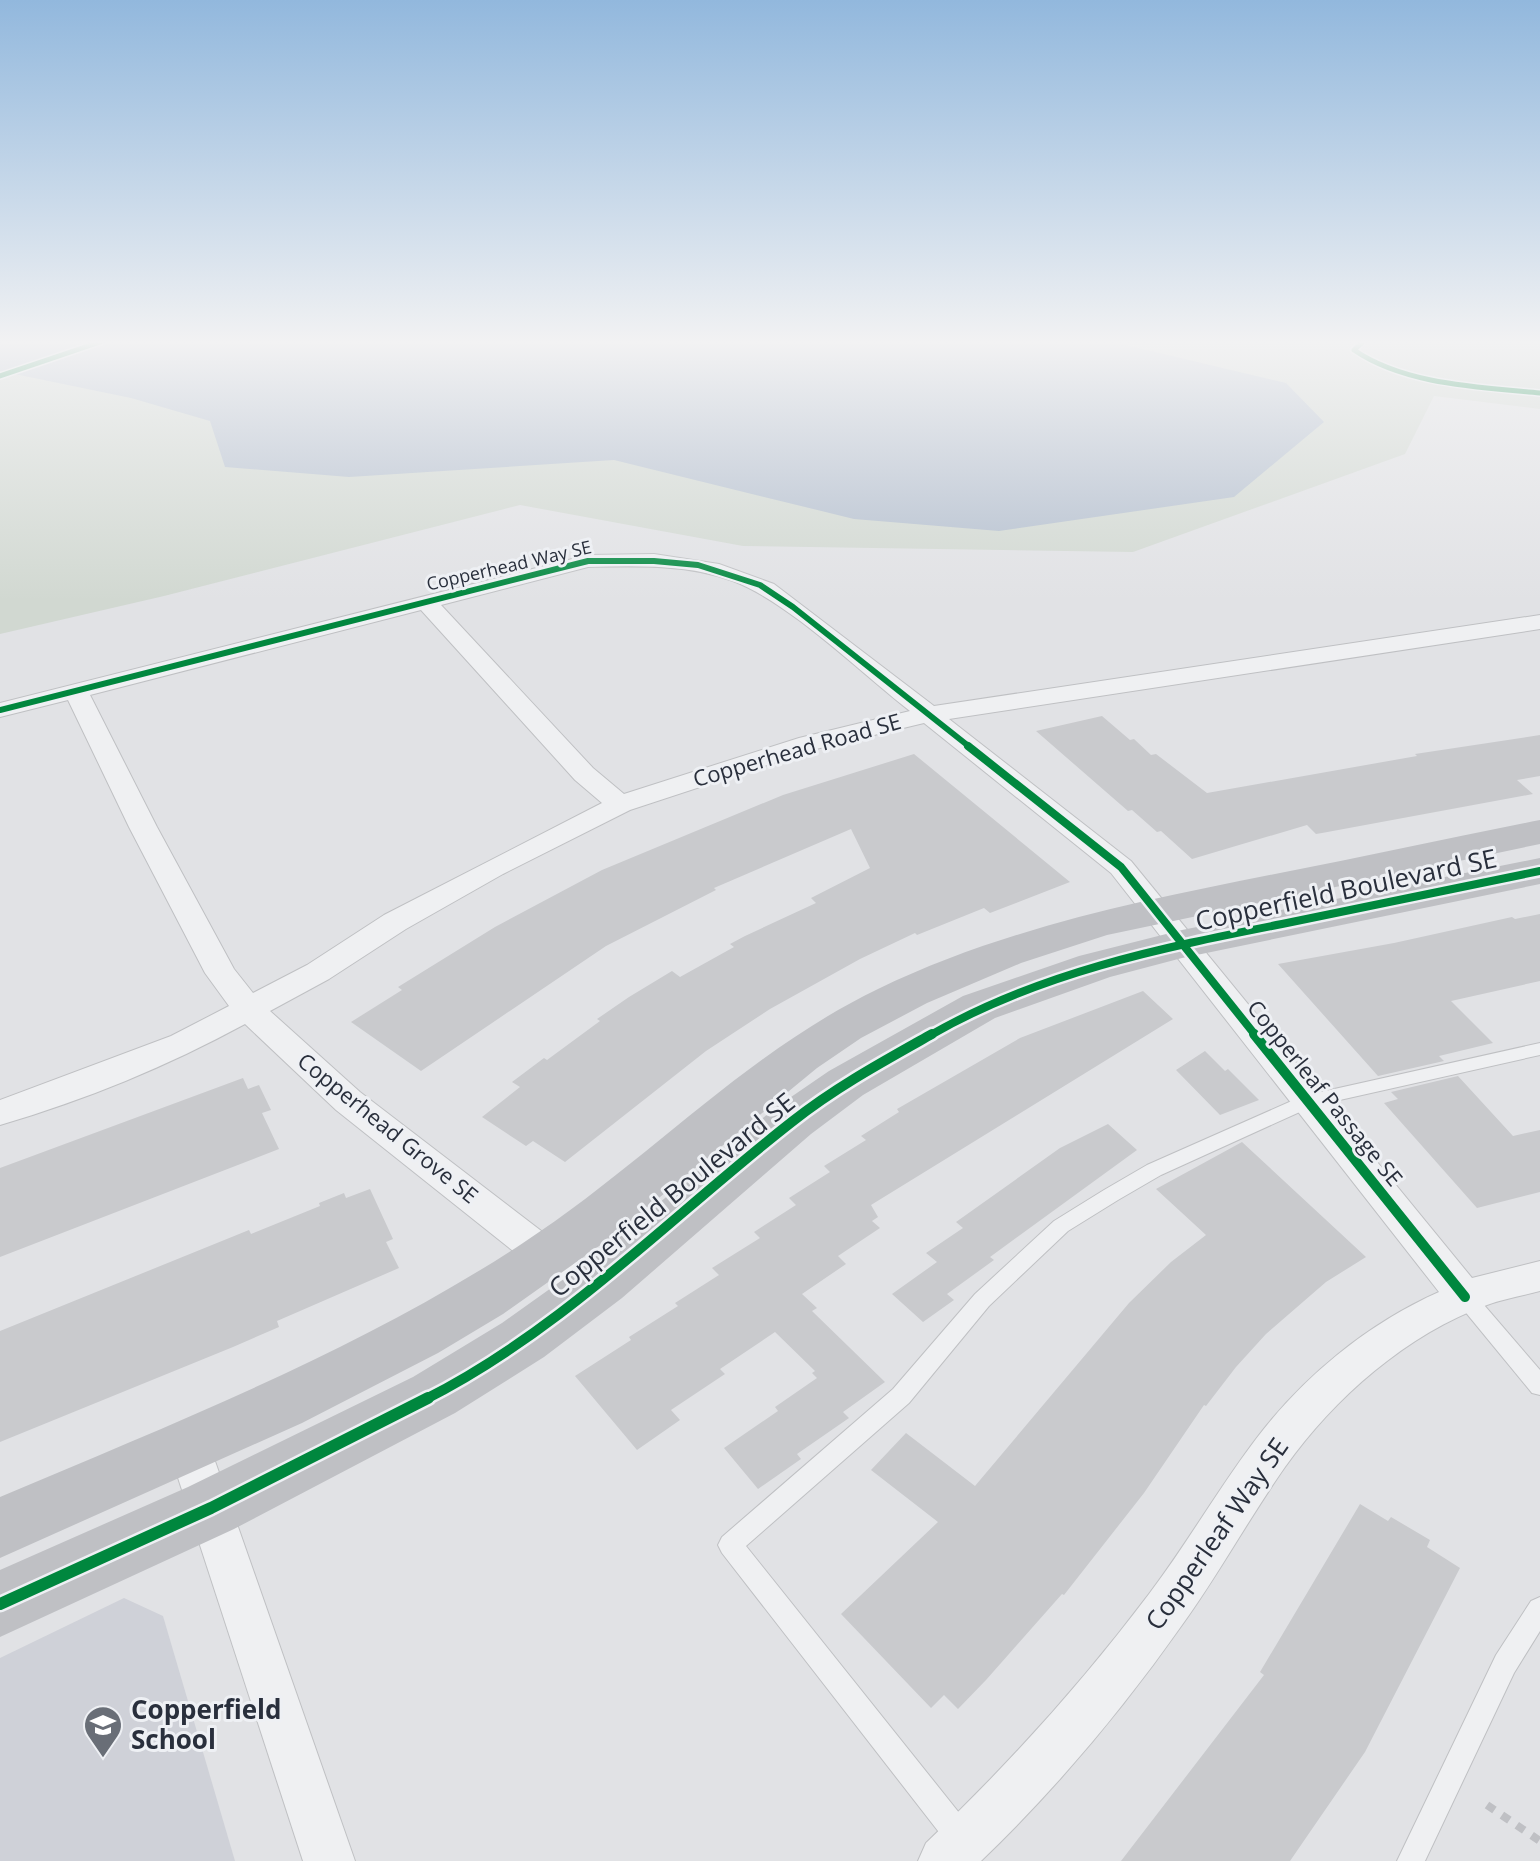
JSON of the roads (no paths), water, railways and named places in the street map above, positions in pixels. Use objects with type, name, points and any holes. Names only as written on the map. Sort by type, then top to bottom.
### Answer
[{"type":"street","name":"Copperhead Way SE","points":[[0,710],[588,561],[636,559],[727,571],[762,586],[930,714],[1121,867],[1169,927]]},
{"type":"street","points":[[426,602],[584,774],[620,804]]},
{"type":"street","name":"Copperhead Road SE","points":[[247,1008],[318,972],[395,922],[493,868],[620,804],[808,743],[930,714],[1540,622]]},
{"type":"street","name":"Copperhead Grove SE","points":[[76,691],[143,827],[221,973],[247,1008],[348,1101],[590,1290]]},
{"type":"street","name":"Copperfield Boulevard SE","points":[[0,1604],[211,1508],[434,1395],[523,1340],[590,1290],[793,1121],[846,1083],[979,1007],[1169,927],[1540,832]]},
{"type":"street","name":"Copperfield Boulevard SE","points":[[0,1528],[188,1444],[439,1324],[547,1256],[778,1072],[888,1003],[997,955],[1047,938],[1169,927],[1540,871]]},
{"type":"street","name":"Copperleaf Passage SE","points":[[1169,927],[1465,1297]]},
{"type":"street","points":[[0,1113],[100,1078],[183,1044],[247,1008]]},
{"type":"street","name":"Copperleaf Way SE","points":[[954,1851],[1025,1780],[1163,1613],[1274,1449],[1339,1378],[1388,1340],[1430,1313],[1465,1297],[1540,1276]]},
{"type":"street","points":[[188,1444],[329,1861]]},
{"type":"lane","points":[[954,1851],[730,1545],[901,1396],[982,1300],[1061,1226],[1154,1170],[1309,1101],[1540,1049]]},
{"type":"lane","points":[[1465,1297],[1540,1386]]},
{"type":"lane","points":[[1411,1861],[1505,1664],[1540,1609]]},
{"type":"water","points":[[212,428],[1317,428],[1234,497],[999,531],[854,519],[614,460],[349,477],[225,467]]},
{"type":"place","name":"Copperfield School","points":[[103,1759]]}]
